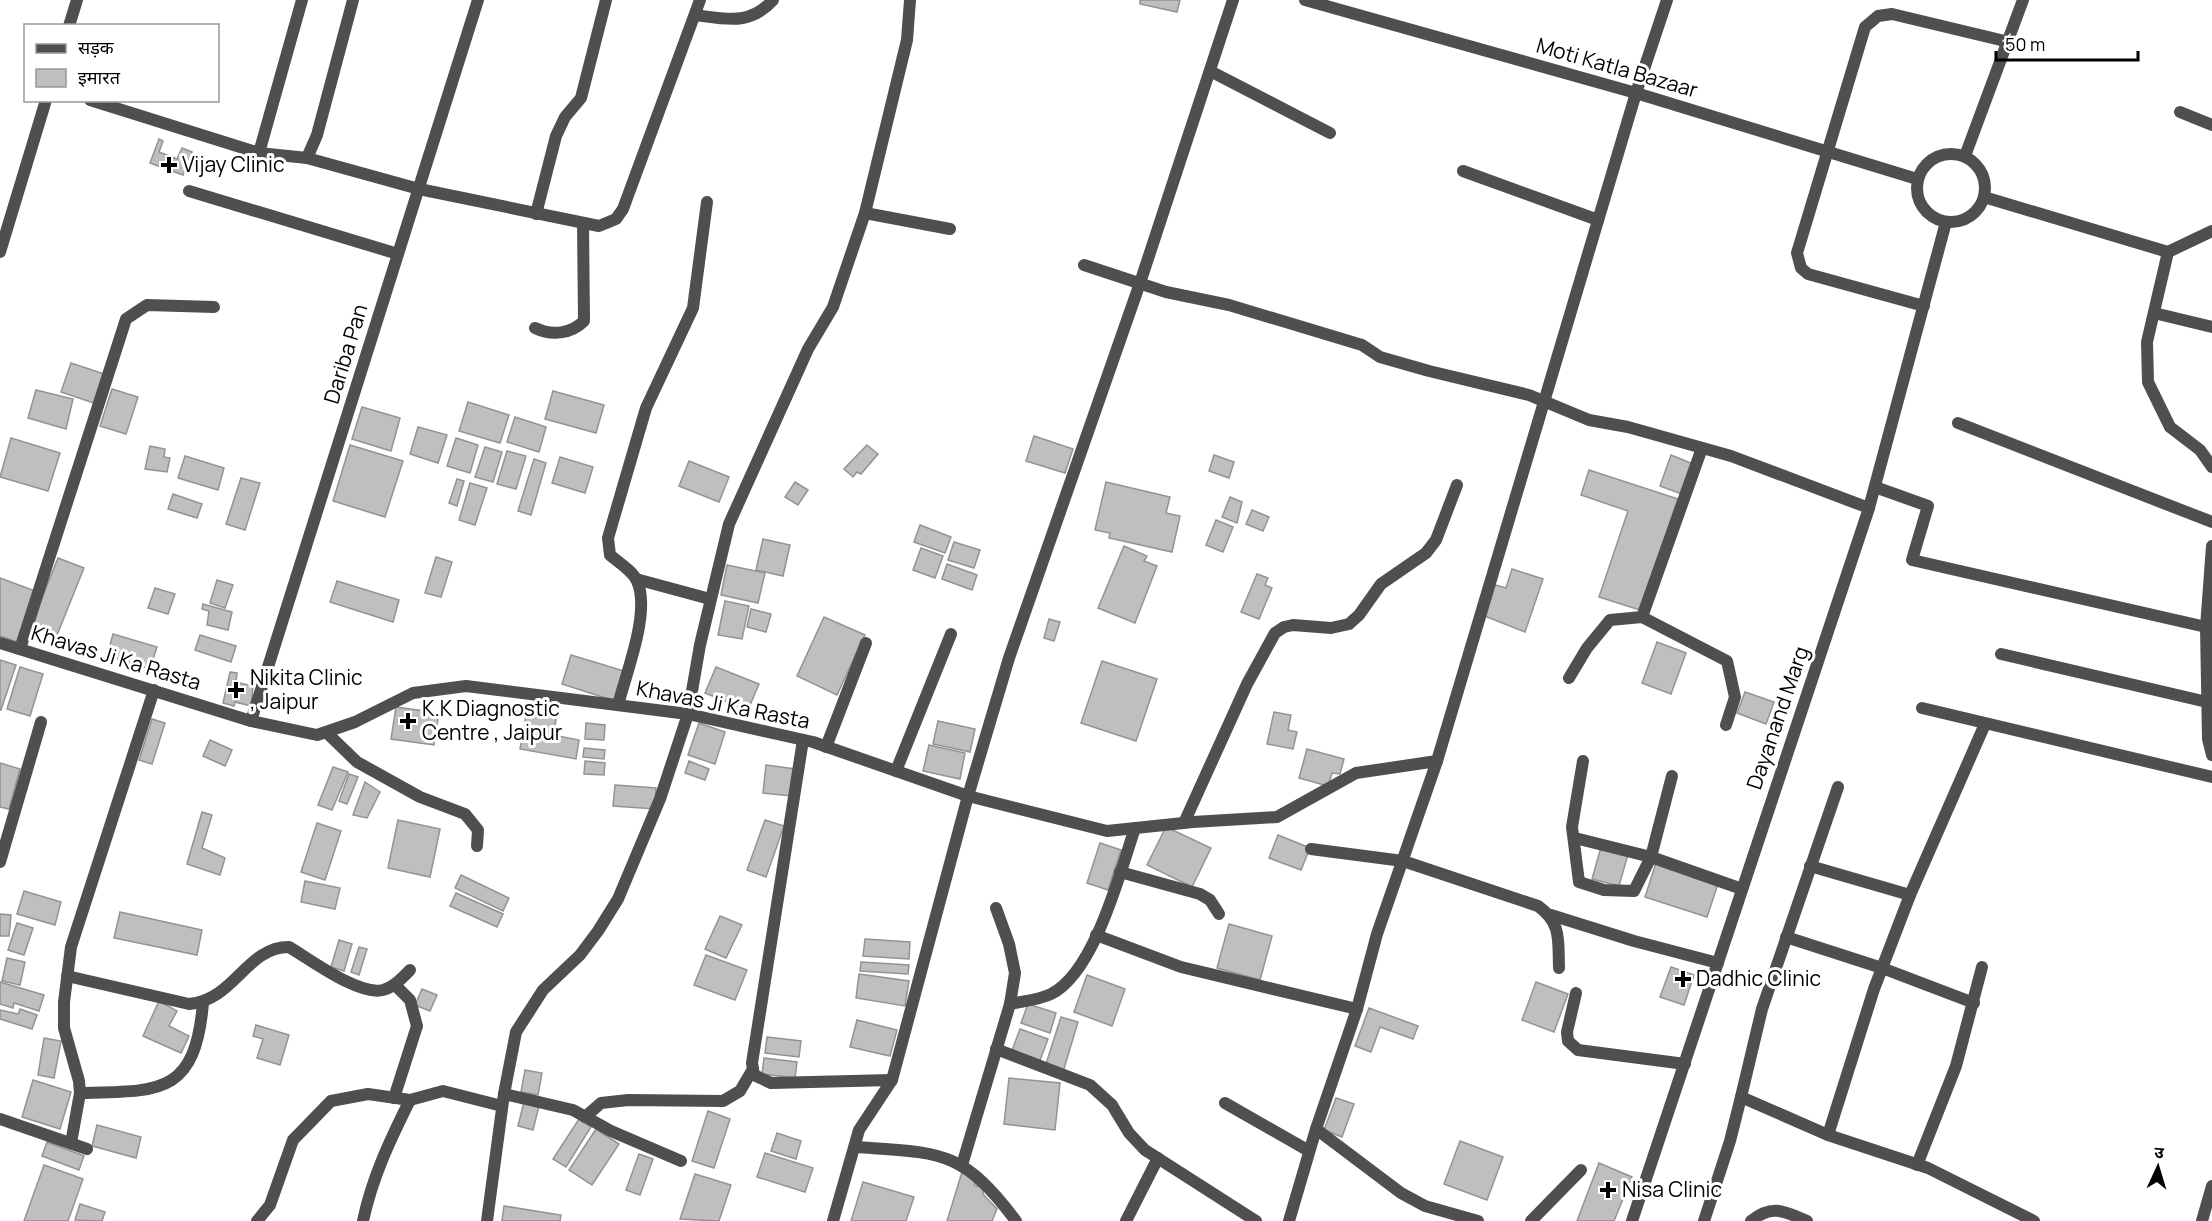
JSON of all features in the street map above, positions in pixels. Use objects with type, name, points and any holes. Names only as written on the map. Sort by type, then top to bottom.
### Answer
[{"type":"street","points":[[70,24],[77,0]]},
{"type":"street","points":[[259,153],[302,0]]},
{"type":"street","points":[[307,158],[316,135],[352,0]]},
{"type":"street","name":"Dariba Pan","points":[[251,721],[478,0]]},
{"type":"street","points":[[537,214],[556,136],[565,117],[581,98],[606,0]]},
{"type":"street","points":[[96,102],[259,153],[307,158],[419,189],[599,226],[616,219],[623,208],[700,0]]},
{"type":"street","points":[[695,15],[737,20],[762,12],[773,0]]},
{"type":"street","points":[[487,1221],[503,1100],[516,1032],[543,990],[580,955],[618,899],[660,800],[688,714],[710,599],[729,524],[807,349],[833,307],[865,213],[907,40],[910,0]]},
{"type":"street","points":[[833,1221],[859,1130],[891,1080],[968,796],[1009,658],[1140,283],[1233,0]]},
{"type":"street","name":"Moti Katla Bazaar","points":[[1305,0],[1636,93],[1917,179]]},
{"type":"street","points":[[1289,1221],[1316,1129],[1358,1009],[1377,934],[1437,761],[1636,93],[1667,0]]},
{"type":"street","points":[[1965,156],[2023,0]]},
{"type":"street","points":[[1924,306],[1808,274],[1801,268],[1797,253],[1864,27],[1878,16],[1892,14],[2009,42]]},
{"type":"street","points":[[1210,71],[1330,133]]},
{"type":"street","points":[[0,252],[45,102]]},
{"type":"street","points":[[2180,112],[2212,124]]},
{"type":"street","points":[[1946,154],[1965,156],[1980,169],[1986,188],[1984,197],[1974,214],[1966,219],[1946,222],[1929,214],[1922,207],[1916,188],[1917,179],[1921,170],[1936,157],[1946,154]]},
{"type":"street","points":[[1463,171],[1598,220]]},
{"type":"street","points":[[189,191],[398,254]]},
{"type":"street","points":[[1984,197],[2168,252],[2212,231]]},
{"type":"street","points":[[707,202],[693,308],[646,408],[608,538],[610,555],[636,579],[710,599]]},
{"type":"street","points":[[865,213],[950,229]]},
{"type":"street","name":"Dayanand Marg","points":[[1632,1221],[1869,508],[1946,222]]},
{"type":"street","points":[[535,328],[551,333],[563,332],[584,321],[583,223]]},
{"type":"street","points":[[2168,252],[2147,342],[2148,382],[2170,427],[2200,450],[2212,466]]},
{"type":"street","points":[[1084,265],[1166,292],[1228,305],[1362,345],[1390,360],[1544,401],[1589,420],[1628,427],[1731,456],[1869,508]]},
{"type":"street","points":[[20,649],[126,319],[147,305],[214,308]]},
{"type":"street","points":[[2154,313],[2212,327]]},
{"type":"street","points":[[1958,423],[2212,522]]},
{"type":"street","points":[[1642,617],[1702,448]]},
{"type":"street","points":[[1184,823],[1247,684],[1275,633],[1284,627],[1293,625],[1331,628],[1349,624],[1359,615],[1381,584],[1426,553],[1436,540],[1456,485]]},
{"type":"street","points":[[1875,487],[1928,506],[1912,560],[2206,627]]},
{"type":"street","points":[[2212,555],[2206,627],[2207,702],[2212,755]]},
{"type":"street","points":[[618,705],[641,615],[642,599],[636,579]]},
{"type":"street","points":[[1569,678],[1587,648],[1610,620],[1642,617],[1727,661],[1735,697],[1726,726]]},
{"type":"street","points":[[896,771],[951,634]]},
{"type":"street","points":[[826,747],[866,643]]},
{"type":"street","name":"Khavas Ji Ka Rasta","points":[[0,644],[251,721],[317,735],[355,723],[413,693],[466,686],[688,714],[803,740],[968,796],[1107,831],[1184,823],[1277,818],[1356,773],[1437,761]]},
{"type":"street","points":[[2001,654],[2207,702]]},
{"type":"street","points":[[71,1143],[80,1093],[79,1081],[64,1028],[71,947],[154,690]]},
{"type":"street","points":[[1922,708],[2212,777]]},
{"type":"street","points":[[0,862],[41,722]]},
{"type":"street","points":[[1828,1135],[1882,968],[1910,895],[1985,724]]},
{"type":"street","points":[[326,732],[357,762],[384,778],[420,797],[465,814],[478,830],[477,846]]},
{"type":"street","points":[[803,740],[753,1069],[754,1075],[760,1080],[771,1083],[891,1080]]},
{"type":"street","points":[[1583,761],[1572,827],[1579,882],[1604,890],[1634,891],[1651,857],[1672,776]]},
{"type":"street","points":[[1704,1221],[1730,1142],[1762,1010],[1838,787]]},
{"type":"street","points":[[0,810],[14,814]]},
{"type":"street","points":[[1010,1004],[1051,994],[1066,982],[1089,951],[1135,828]]},
{"type":"street","points":[[1575,838],[1651,857],[1742,889]]},
{"type":"street","points":[[1311,849],[1403,861],[1538,906],[1551,915],[1634,941],[1718,963]]},
{"type":"street","points":[[1810,866],[1910,895]]},
{"type":"street","points":[[1120,872],[1200,894],[1210,900],[1219,914]]},
{"type":"street","points":[[962,1165],[1010,1004],[1015,973],[1009,944],[996,908]]},
{"type":"street","points":[[1551,915],[1558,932],[1559,968]]},
{"type":"street","points":[[1096,935],[1181,967],[1358,1009]]},
{"type":"street","points":[[1786,937],[1882,968],[1974,1003]]},
{"type":"street","points":[[67,976],[175,1003],[202,1003],[226,990],[266,951],[278,947],[289,947],[365,990],[383,990],[394,985],[410,970]]},
{"type":"street","points":[[1917,1165],[1956,1066],[1982,967]]},
{"type":"street","points":[[394,985],[410,1000],[417,1026],[394,1098]]},
{"type":"street","points":[[1576,993],[1567,1032],[1568,1041],[1578,1050],[1598,1055],[1684,1064]]},
{"type":"street","points":[[80,1093],[156,1090],[173,1082],[185,1067],[195,1048],[202,1003]]},
{"type":"street","points":[[996,1049],[1090,1085],[1112,1105],[1129,1133],[1158,1158],[1256,1221]]},
{"type":"street","points":[[585,1117],[602,1103],[628,1100],[723,1101],[740,1091],[753,1069]]},
{"type":"street","points":[[257,1221],[270,1205],[293,1140],[316,1113],[331,1101],[368,1094],[410,1100],[443,1091],[573,1110],[681,1161]]},
{"type":"street","points":[[1741,1097],[1828,1135],[1917,1165],[2034,1221]]},
{"type":"street","points":[[363,1221],[370,1188],[410,1100]]},
{"type":"street","points":[[1225,1103],[1309,1151]]},
{"type":"street","points":[[0,1119],[87,1149]]},
{"type":"street","points":[[1316,1129],[1401,1193],[1425,1206],[1478,1221]]},
{"type":"street","points":[[856,1147],[918,1151],[945,1156],[978,1175],[1016,1221]]},
{"type":"street","points":[[1126,1221],[1158,1158]]},
{"type":"street","points":[[1531,1221],[1581,1170]]},
{"type":"street","points":[[2206,1220],[2212,1186]]},
{"type":"street","points":[[1751,1221],[1762,1212],[1771,1210],[1807,1221]]},
{"type":"building","points":[[1140,0],[1180,0],[1177,12],[1140,4]]},
{"type":"building","points":[[159,139],[163,141],[159,152],[177,159],[182,148],[192,152],[183,175],[150,163]]},
{"type":"building","points":[[71,363],[104,374],[94,403],[61,392]]},
{"type":"building","points":[[112,389],[138,397],[126,434],[100,426]]},
{"type":"building","points":[[36,390],[73,399],[66,429],[28,418]]},
{"type":"building","points":[[553,391],[604,405],[596,433],[545,419]]},
{"type":"building","points":[[468,402],[509,415],[500,443],[459,431]]},
{"type":"building","points":[[362,407],[400,418],[391,451],[352,439]]},
{"type":"building","points":[[515,417],[546,427],[539,452],[507,442]]},
{"type":"building","points":[[418,427],[447,435],[438,463],[410,454]]},
{"type":"building","points":[[1034,436],[1073,449],[1065,473],[1026,461]]},
{"type":"building","points":[[11,438],[60,453],[48,491],[0,477]]},
{"type":"building","points":[[456,438],[478,445],[470,473],[447,466]]},
{"type":"building","points":[[350,445],[403,461],[385,517],[333,501]]},
{"type":"building","points":[[867,445],[878,454],[861,474],[857,472],[853,477],[844,469]]},
{"type":"building","points":[[150,446],[165,449],[164,457],[170,458],[167,472],[145,469]]},
{"type":"building","points":[[485,447],[502,452],[493,482],[475,477]]},
{"type":"building","points":[[507,451],[526,456],[516,489],[497,484]]},
{"type":"building","points":[[1214,455],[1234,462],[1229,478],[1209,471]]},
{"type":"building","points":[[1671,455],[1693,464],[1682,494],[1660,486]]},
{"type":"building","points":[[185,456],[224,468],[218,490],[178,478]]},
{"type":"building","points":[[560,457],[593,467],[585,493],[552,483]]},
{"type":"building","points":[[534,459],[546,463],[531,515],[518,511]]},
{"type":"building","points":[[689,461],[729,477],[719,502],[679,486]]},
{"type":"building","points":[[1589,470],[1678,499],[1640,610],[1599,597],[1628,511],[1581,495]]},
{"type":"building","points":[[241,478],[260,483],[245,530],[226,524]]},
{"type":"building","points":[[457,479],[464,481],[457,506],[449,503]]},
{"type":"building","points":[[795,482],[808,490],[798,505],[785,497]]},
{"type":"building","points":[[1106,482],[1170,497],[1166,513],[1180,516],[1172,552],[1109,538],[1110,533],[1095,530]]},
{"type":"building","points":[[470,483],[487,488],[475,525],[459,520]]},
{"type":"building","points":[[173,494],[202,504],[197,518],[168,509]]},
{"type":"building","points":[[1230,497],[1242,502],[1237,523],[1222,517]]},
{"type":"building","points":[[1252,510],[1269,517],[1263,531],[1246,524]]},
{"type":"building","points":[[1216,520],[1233,527],[1223,552],[1206,545]]},
{"type":"building","points":[[920,525],[951,537],[945,553],[914,542]]},
{"type":"building","points":[[763,539],[790,545],[783,576],[756,570]]},
{"type":"building","points":[[954,542],[980,550],[974,568],[948,560]]},
{"type":"building","points":[[1124,546],[1147,556],[1144,561],[1157,566],[1135,623],[1098,608]]},
{"type":"building","points":[[921,548],[943,556],[935,578],[913,570]]},
{"type":"building","points":[[436,557],[452,562],[441,597],[425,593]]},
{"type":"building","points":[[58,558],[84,568],[57,635],[31,625]]},
{"type":"building","points":[[947,564],[977,575],[972,590],[942,579]]},
{"type":"building","points":[[727,565],[765,573],[758,603],[721,595]]},
{"type":"building","points":[[1512,569],[1543,579],[1525,632],[1482,615],[1492,584],[1506,588]]},
{"type":"building","points":[[1257,574],[1268,578],[1265,585],[1272,588],[1259,619],[1241,612]]},
{"type":"building","points":[[0,578],[35,591],[17,642],[0,636]]},
{"type":"building","points":[[217,580],[233,585],[225,608],[210,603]]},
{"type":"building","points":[[337,581],[399,600],[393,622],[330,602]]},
{"type":"building","points":[[155,588],[175,594],[168,614],[148,608]]},
{"type":"building","points":[[725,601],[749,606],[742,639],[718,635]]},
{"type":"building","points":[[203,604],[232,612],[228,630],[207,625],[209,611],[202,609]]},
{"type":"building","points":[[751,609],[771,614],[766,632],[747,627]]},
{"type":"building","points":[[824,617],[865,635],[837,695],[797,676]]},
{"type":"building","points":[[1049,619],[1060,622],[1054,641],[1044,638]]},
{"type":"building","points":[[113,634],[157,647],[150,669],[107,656]]},
{"type":"building","points":[[200,635],[236,646],[231,662],[195,650]]},
{"type":"building","points":[[1657,642],[1686,653],[1671,694],[1642,683]]},
{"type":"building","points":[[571,655],[624,671],[615,701],[562,684]]},
{"type":"building","points":[[0,660],[16,665],[1,710],[0,710]]},
{"type":"building","points":[[1102,661],[1157,679],[1136,741],[1081,723]]},
{"type":"building","points":[[20,667],[43,674],[30,716],[7,709]]},
{"type":"building","points":[[716,667],[759,684],[748,710],[705,693]]},
{"type":"building","points":[[230,672],[237,673],[236,682],[253,686],[251,706],[235,702],[234,706],[223,703]]},
{"type":"building","points":[[1745,692],[1774,702],[1766,724],[1737,713]]},
{"type":"building","points":[[396,707],[439,713],[434,745],[391,739]]},
{"type":"building","points":[[527,710],[557,715],[553,735],[579,740],[576,759],[520,749]]},
{"type":"building","points":[[1274,712],[1291,715],[1288,730],[1297,732],[1293,749],[1267,744]]},
{"type":"building","points":[[152,719],[165,723],[152,764],[139,760]]},
{"type":"building","points":[[938,721],[975,729],[970,752],[933,744]]},
{"type":"building","points":[[586,723],[605,725],[604,740],[585,739]]},
{"type":"building","points":[[699,723],[725,732],[715,764],[688,755]]},
{"type":"building","points":[[210,740],[232,750],[225,766],[203,756]]},
{"type":"building","points":[[929,745],[965,753],[960,779],[923,771]]},
{"type":"building","points":[[584,748],[605,750],[604,759],[583,757]]},
{"type":"building","points":[[1307,749],[1344,759],[1340,774],[1332,773],[1328,786],[1299,778]]},
{"type":"building","points":[[585,761],[605,763],[604,775],[584,774]]},
{"type":"building","points":[[689,761],[709,769],[705,780],[685,773]]},
{"type":"building","points":[[0,763],[20,769],[9,809],[0,807]]},
{"type":"building","points":[[766,765],[795,769],[791,796],[763,793]]},
{"type":"building","points":[[333,767],[348,772],[332,810],[318,805]]},
{"type":"building","points":[[349,774],[358,777],[347,804],[339,801]]},
{"type":"building","points":[[365,782],[380,792],[367,818],[353,815]]},
{"type":"building","points":[[615,785],[656,788],[655,809],[613,806]]},
{"type":"building","points":[[202,812],[212,815],[202,848],[225,858],[220,875],[187,864]]},
{"type":"building","points":[[398,820],[440,829],[430,877],[388,868]]},
{"type":"building","points":[[765,820],[784,826],[766,877],[747,870]]},
{"type":"building","points":[[317,823],[341,831],[325,880],[301,872]]},
{"type":"building","points":[[1166,827],[1211,848],[1192,887],[1147,865]]},
{"type":"building","points":[[1278,835],[1310,848],[1301,870],[1269,858]]},
{"type":"building","points":[[1100,843],[1121,850],[1108,890],[1087,883]]},
{"type":"building","points":[[1601,847],[1628,854],[1619,886],[1592,879]]},
{"type":"building","points":[[1656,863],[1718,884],[1707,917],[1645,897]]},
{"type":"building","points":[[461,875],[509,898],[503,911],[455,888]]},
{"type":"building","points":[[305,881],[340,888],[335,909],[301,902]]},
{"type":"building","points":[[24,891],[61,902],[55,925],[17,914]]},
{"type":"building","points":[[456,893],[503,914],[497,927],[450,906]]},
{"type":"building","points":[[120,912],[202,930],[197,955],[114,938]]},
{"type":"building","points":[[0,914],[11,915],[9,936],[0,936]]},
{"type":"building","points":[[720,916],[742,925],[726,958],[705,949]]},
{"type":"building","points":[[17,923],[33,928],[24,955],[8,950]]},
{"type":"building","points":[[1229,924],[1272,936],[1260,980],[1217,968]]},
{"type":"building","points":[[865,939],[910,942],[909,959],[863,956]]},
{"type":"building","points":[[339,940],[352,944],[344,971],[331,967]]},
{"type":"building","points":[[359,947],[367,949],[359,975],[351,972]]},
{"type":"building","points":[[706,955],[747,970],[735,1000],[694,985]]},
{"type":"building","points":[[7,958],[25,962],[20,985],[2,981]]},
{"type":"building","points":[[861,962],[909,965],[908,974],[860,971]]},
{"type":"building","points":[[1671,967],[1694,975],[1684,1005],[1660,997]]},
{"type":"building","points":[[859,974],[909,981],[905,1006],[856,998]]},
{"type":"building","points":[[1087,975],[1125,989],[1112,1026],[1074,1012]]},
{"type":"building","points":[[0,982],[44,995],[39,1011],[14,1003],[13,1008],[0,1004]]},
{"type":"building","points":[[1536,982],[1568,994],[1554,1032],[1522,1020]]},
{"type":"building","points":[[422,989],[437,995],[430,1011],[415,1005]]},
{"type":"building","points":[[159,1001],[177,1011],[169,1026],[189,1036],[181,1053],[143,1036]]},
{"type":"building","points":[[1028,1004],[1056,1013],[1050,1033],[1021,1023]]},
{"type":"building","points":[[1369,1008],[1418,1026],[1413,1039],[1380,1027],[1371,1052],[1355,1046]]},
{"type":"building","points":[[20,1009],[37,1015],[32,1029],[0,1019],[0,1010],[18,1014]]},
{"type":"building","points":[[1061,1017],[1078,1022],[1063,1072],[1045,1067]]},
{"type":"building","points":[[857,1020],[897,1030],[890,1056],[850,1047]]},
{"type":"building","points":[[256,1025],[289,1035],[280,1065],[257,1058],[263,1039],[253,1036]]},
{"type":"building","points":[[1020,1029],[1048,1039],[1039,1063],[1011,1053]]},
{"type":"building","points":[[767,1037],[801,1041],[799,1057],[765,1053]]},
{"type":"building","points":[[44,1038],[61,1041],[54,1078],[38,1075]]},
{"type":"building","points":[[764,1058],[797,1062],[795,1078],[762,1074]]},
{"type":"building","points":[[525,1070],[542,1073],[538,1095],[521,1092]]},
{"type":"building","points":[[1009,1078],[1060,1083],[1055,1130],[1004,1124]]},
{"type":"building","points":[[33,1080],[71,1092],[60,1129],[22,1117]]},
{"type":"building","points":[[1336,1098],[1354,1104],[1342,1137],[1324,1130]]},
{"type":"building","points":[[524,1102],[539,1106],[533,1130],[518,1126]]},
{"type":"building","points":[[708,1111],[730,1119],[714,1168],[692,1161]]},
{"type":"building","points":[[579,1119],[591,1127],[566,1167],[553,1159]]},
{"type":"building","points":[[97,1125],[141,1137],[136,1158],[92,1146]]},
{"type":"building","points":[[596,1129],[619,1144],[592,1185],[569,1170]]},
{"type":"building","points":[[777,1133],[801,1141],[796,1159],[771,1151]]},
{"type":"building","points":[[1460,1141],[1503,1157],[1487,1200],[1444,1184]]},
{"type":"building","points":[[47,1142],[84,1156],[79,1170],[42,1156]]},
{"type":"building","points":[[765,1153],[813,1168],[805,1192],[757,1177]]},
{"type":"building","points":[[639,1154],[653,1159],[640,1195],[626,1190]]},
{"type":"building","points":[[1599,1163],[1632,1177],[1614,1221],[1577,1221]]},
{"type":"building","points":[[44,1165],[83,1179],[68,1221],[24,1221]]},
{"type":"building","points":[[962,1172],[977,1177],[974,1185],[984,1188],[983,1194],[997,1209],[992,1221],[947,1221]]},
{"type":"building","points":[[695,1174],[731,1185],[719,1221],[680,1219]]},
{"type":"building","points":[[863,1182],[914,1197],[906,1221],[851,1221]]},
{"type":"building","points":[[80,1204],[105,1212],[102,1221],[75,1220]]},
{"type":"building","points":[[504,1206],[561,1215],[560,1221],[502,1221]]},
{"type":"place","name":"Vijay Clinic","points":[[169,165]]},
{"type":"place","name":"Nikita Clinic , Jaipur","points":[[236,690]]},
{"type":"place","name":"K.K Diagnostic Centre , Jaipur","points":[[408,721]]},
{"type":"place","name":"Dadhic Clinic","points":[[1683,979]]},
{"type":"place","name":"Nisa Clinic","points":[[1608,1190]]}]
